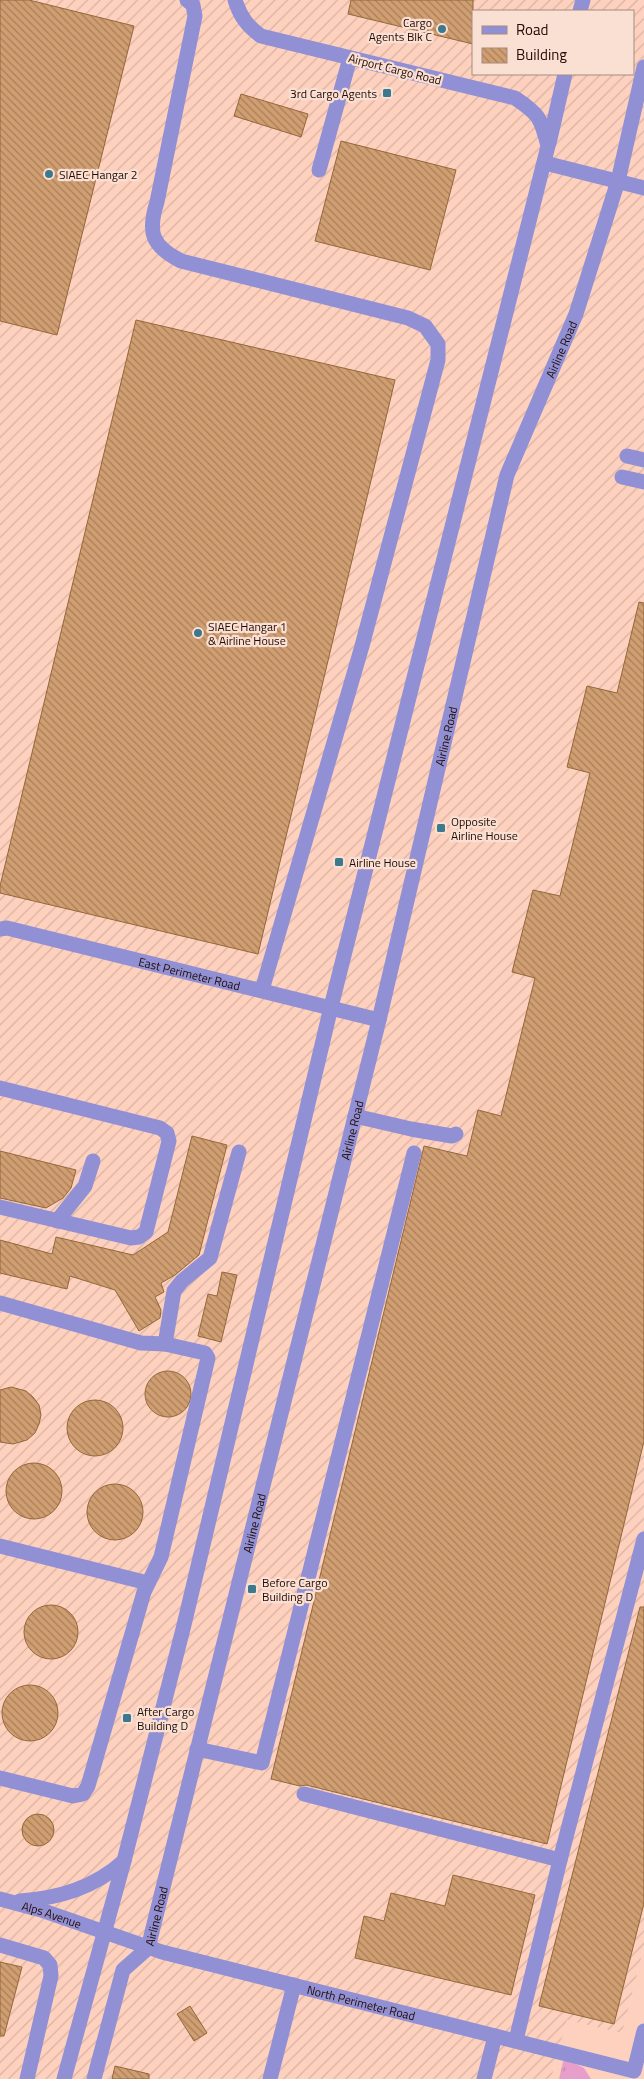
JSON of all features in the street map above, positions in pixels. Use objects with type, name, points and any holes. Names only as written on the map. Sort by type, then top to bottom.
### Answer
[{"type":"lane","points":[[187,0],[193,6],[195,16],[157,202],[152,217],[153,232],[157,244],[165,252],[181,261],[408,318],[425,326],[438,344],[438,360],[364,637],[262,990]]},
{"type":"lane","name":"Airport Cargo Road","points":[[235,0],[239,14],[248,27],[261,36],[515,98],[534,111],[543,126],[548,146]]},
{"type":"lane","points":[[319,170],[350,58]]},
{"type":"lane","points":[[618,181],[644,67]]},
{"type":"lane","name":"Airport Cargo Road","points":[[545,163],[565,75]]},
{"type":"lane","points":[[64,2079],[103,1930],[124,1861],[186,1615],[331,1007],[545,163],[644,188]]},
{"type":"lane","name":"Airline Road","points":[[94,2079],[123,1970],[148,1948],[379,1020],[507,475],[576,314],[618,181]]},
{"type":"lane","points":[[627,456],[644,460]]},
{"type":"lane","points":[[622,477],[644,482]]},
{"type":"lane","name":"East Perimeter Road","points":[[0,929],[7,928],[379,1020]]},
{"type":"lane","points":[[0,1088],[160,1128],[167,1133],[169,1141],[146,1232],[139,1237],[131,1238],[0,1207]]},
{"type":"lane","points":[[354,1116],[411,1129],[452,1136],[456,1134]]},
{"type":"lane","points":[[165,1344],[174,1290],[210,1258],[239,1152]]},
{"type":"lane","points":[[197,1749],[262,1763],[414,1153]]},
{"type":"lane","points":[[57,1221],[85,1186],[93,1161]]},
{"type":"lane","points":[[0,1303],[141,1343],[165,1344],[205,1353],[208,1358],[161,1557],[144,1592],[88,1786],[83,1794],[73,1796],[0,1778]]},
{"type":"lane","points":[[516,2040],[560,1860],[644,1539]]},
{"type":"lane","points":[[0,1546],[148,1583]]},
{"type":"lane","points":[[304,1794],[560,1860]]},
{"type":"lane","points":[[5,1901],[49,1897],[83,1888],[102,1879],[124,1861]]},
{"type":"lane","name":"Alps Avenue","points":[[5,1901],[41,1910],[103,1930]]},
{"type":"lane","name":"North Perimeter Road","points":[[103,1930],[148,1948],[516,2040],[605,2072],[639,2072]]},
{"type":"lane","points":[[0,1945],[44,1958],[50,1965],[51,1976],[27,2079]]},
{"type":"lane","points":[[270,2079],[294,1985]]},
{"type":"lane","points":[[639,2072],[644,2031]]},
{"type":"lane","points":[[484,2079],[495,2036]]},
{"type":"shaded area","points":[[0,0],[644,0],[644,1947],[622,2033],[567,2020],[551,2079],[0,2079]]},
{"type":"shaded area","points":[[644,1947],[644,2079],[551,2079],[567,2020],[622,2032]]},
{"type":"green space","points":[[564,2058],[584,2068],[591,2079],[559,2079]]},
{"type":"building","name":"SIAEC Hangar 2","points":[[0,0],[29,0],[134,26],[57,335],[0,321]]},
{"type":"building","name":"Cargo Agents Blk C","points":[[351,0],[473,0],[472,44],[348,14]]},
{"type":"building","points":[[241,94],[308,114],[301,137],[234,116]]},
{"type":"building","points":[[341,141],[456,170],[430,270],[315,241]]},
{"type":"building","name":"SIAEC Hangar 1 & Airline House","points":[[136,320],[395,380],[258,954],[0,893],[0,886]]},
{"type":"building","points":[[639,602],[644,603],[644,1441],[547,1844],[306,1785],[300,1786],[271,1779],[424,1146],[467,1156],[478,1110],[501,1116],[535,978],[512,972],[533,890],[560,896],[590,773],[567,767],[587,686],[617,693]]},
{"type":"building","points":[[192,1136],[227,1145],[199,1255],[175,1275],[161,1283],[164,1292],[155,1297],[161,1310],[160,1318],[139,1331],[115,1290],[70,1276],[67,1289],[0,1273],[0,1240],[52,1254],[56,1237],[133,1255],[168,1232]]},
{"type":"building","points":[[0,1151],[76,1170],[71,1188],[63,1198],[46,1208],[0,1198]]},
{"type":"building","points":[[222,1272],[237,1275],[221,1342],[198,1336],[208,1294],[217,1296]]},
{"type":"building","points":[[164,1371],[172,1371],[181,1375],[187,1381],[191,1394],[187,1407],[181,1413],[172,1417],[164,1417],[155,1413],[149,1407],[145,1398],[145,1390],[149,1381],[155,1375]]},
{"type":"building","points":[[11,1387],[26,1391],[33,1397],[39,1405],[41,1415],[35,1433],[27,1440],[13,1444],[0,1442],[0,1390]]},
{"type":"building","points":[[95,1400],[106,1402],[115,1408],[121,1417],[123,1428],[121,1439],[115,1448],[106,1454],[95,1456],[84,1454],[75,1448],[69,1439],[67,1428],[69,1417],[75,1408],[84,1402]]},
{"type":"building","points":[[34,1463],[45,1465],[54,1471],[60,1480],[62,1491],[60,1502],[54,1511],[45,1517],[34,1519],[23,1517],[14,1511],[8,1502],[6,1491],[8,1480],[14,1471],[23,1465]]},
{"type":"building","points":[[115,1484],[126,1486],[135,1492],[141,1501],[143,1512],[141,1523],[135,1532],[126,1538],[115,1540],[104,1538],[95,1532],[89,1523],[87,1512],[89,1501],[95,1492],[104,1486]]},
{"type":"building","points":[[46,1605],[56,1605],[66,1609],[74,1617],[78,1632],[74,1647],[66,1655],[56,1659],[46,1659],[36,1655],[28,1647],[24,1637],[24,1627],[28,1617],[36,1609]]},
{"type":"building","points":[[640,1607],[644,1607],[644,1903],[614,2024],[539,2006]]},
{"type":"building","points":[[30,1685],[41,1687],[50,1693],[56,1702],[58,1713],[56,1724],[50,1733],[41,1739],[30,1741],[19,1739],[10,1733],[4,1724],[2,1713],[4,1702],[10,1693],[19,1687]]},
{"type":"building","points":[[38,1814],[50,1818],[54,1830],[50,1842],[38,1846],[26,1842],[22,1830],[26,1818]]},
{"type":"building","points":[[453,1875],[535,1895],[511,1995],[355,1958],[364,1916],[384,1921],[391,1893],[445,1906]]},
{"type":"building","points":[[0,1962],[22,1967],[4,2036],[0,2036]]},
{"type":"building","points":[[190,2006],[207,2033],[194,2041],[177,2014]]},
{"type":"building","points":[[115,2066],[149,2074],[149,2079],[112,2079]]},
{"type":"place","name":"Cargo Agents Blk C","points":[[442,29]]},
{"type":"place","name":"3rd Cargo Agents","points":[[387,93]]},
{"type":"place","name":"SIAEC Hangar 2","points":[[49,174]]},
{"type":"place","name":"SIAEC Hangar 1 & Airline House","points":[[198,633]]},
{"type":"place","name":"Opposite Airline House","points":[[441,828]]},
{"type":"place","name":"Airline House","points":[[339,862]]},
{"type":"place","name":"Before Cargo Building D","points":[[252,1589]]},
{"type":"place","name":"After Cargo Building D","points":[[127,1718]]}]
